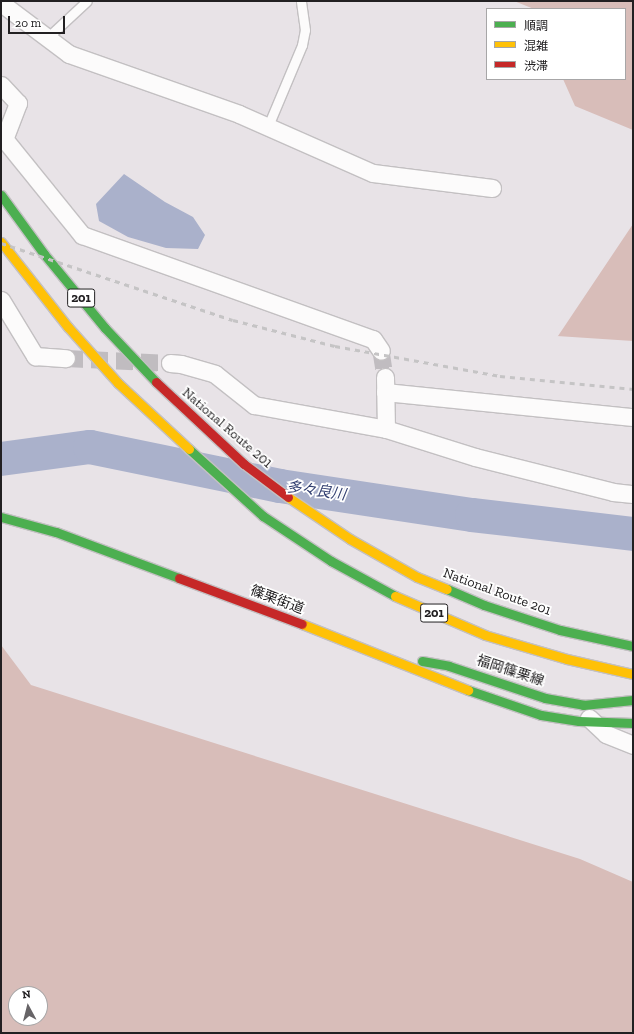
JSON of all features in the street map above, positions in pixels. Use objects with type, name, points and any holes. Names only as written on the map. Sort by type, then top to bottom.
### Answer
[{"type":"main road","name":"National Route 201","points":[[1,195],[44,254],[80,297],[169,395],[244,464],[292,500],[350,539],[417,577],[484,605],[560,630],[633,646]]},
{"type":"main road","name":"201","points":[[1,242],[68,327],[118,383],[263,516],[331,561],[399,598],[485,635],[567,659],[633,674]]},
{"type":"main road","name":"篠栗街道","points":[[1,518],[56,532],[379,653],[479,695],[541,715],[591,722]]},
{"type":"main road","name":"福岡篠栗線","points":[[379,653],[449,666],[545,698],[583,705],[633,700]]},
{"type":"main road","points":[[591,722],[633,723]]},
{"type":"street","points":[[1,3],[69,54],[103,68],[268,126],[328,155],[373,173],[492,188]]},
{"type":"street","points":[[1,85],[18,103],[3,137],[82,235],[373,339],[381,351]]},
{"type":"street","points":[[1,300],[35,356],[66,358]]},
{"type":"street","points":[[170,363],[182,364],[215,374],[254,405],[386,429],[475,457],[613,492],[633,494]]},
{"type":"street","points":[[386,429],[385,385],[633,417]]},
{"type":"street","points":[[583,705],[591,722],[606,734],[633,745]]},
{"type":"lane","points":[[46,38],[87,1]]},
{"type":"lane","points":[[268,126],[302,44],[305,30],[300,1]]},
{"type":"shaded area","points":[[514,1],[633,1],[633,130],[575,106],[563,80],[626,80],[626,8],[532,8]]},
{"type":"shaded area","points":[[633,224],[633,341],[557,336],[558,336]]},
{"type":"shaded area","points":[[1,645],[31,685],[580,859],[633,882],[633,1033],[1,1033]]},
{"type":"water","points":[[124,174],[165,202],[193,217],[205,235],[198,249],[166,248],[128,237],[99,221],[96,204]]},
{"type":"waterway","name":"多々良川","points":[[1,459],[90,447],[280,486],[472,515],[633,534]]},
{"type":"tunnel","points":[[381,351],[385,377]]},
{"type":"tunnel","points":[[66,358],[170,363]]},
{"type":"railway","points":[[1,243],[233,320],[335,346],[500,376],[633,389]]},
{"type":"traffic: fast","points":[[1,195],[44,254],[105,328],[156,382]]},
{"type":"traffic: fast","points":[[189,449],[263,516],[331,561],[395,596]]},
{"type":"traffic: fast","points":[[1,517],[56,532],[179,578]]},
{"type":"traffic: fast","points":[[447,589],[484,605],[560,630],[633,646]]},
{"type":"traffic: fast","points":[[422,661],[449,666],[545,698],[583,705],[633,700]]},
{"type":"traffic: fast","points":[[468,690],[541,715],[579,721],[633,723]]},
{"type":"traffic: slow","points":[[1,242],[68,327],[118,383],[189,449]]},
{"type":"traffic: slow","points":[[288,497],[350,539],[417,577],[447,589]]},
{"type":"traffic: slow","points":[[395,596],[485,635],[567,659],[633,674]]},
{"type":"traffic: slow","points":[[302,624],[468,690]]},
{"type":"traffic: jam","points":[[156,382],[244,464],[288,497]]},
{"type":"traffic: jam","points":[[179,578],[302,624]]}]
